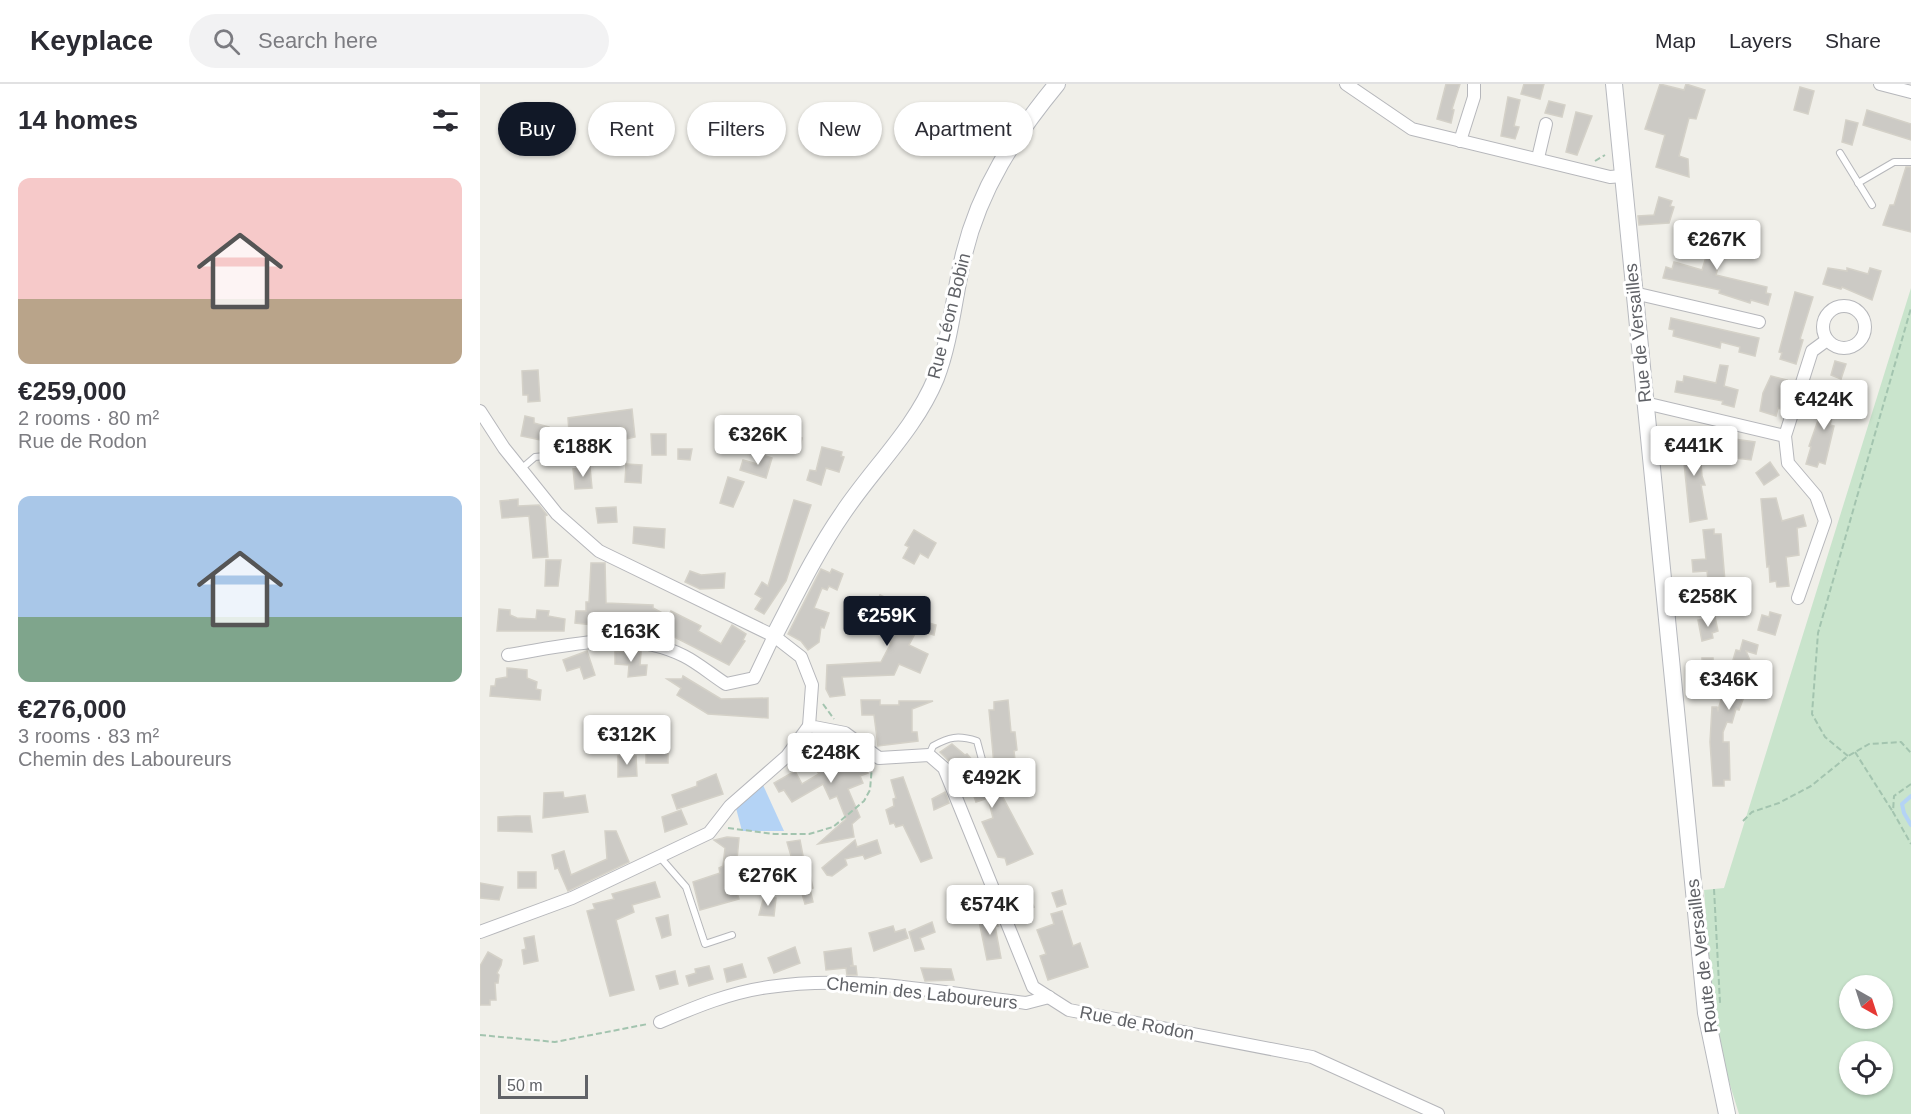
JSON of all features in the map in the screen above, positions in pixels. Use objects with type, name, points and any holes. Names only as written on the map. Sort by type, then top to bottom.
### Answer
[{"type":"street","name":"Rue Léon Bobin","points":[[774,636],[815,556],[865,482],[896,445],[935,378],[977,209],[991,178],[1016,139],[1038,106],[1058,84]]},
{"type":"street","points":[[1460,141],[1474,97],[1474,84]]},
{"type":"street","name":"Rue de Versailles","points":[[1614,84],[1684,796]]},
{"type":"street","points":[[1882,84],[1911,92]]},
{"type":"street","points":[[1355,86],[1412,129],[1610,177],[1622,177]]},
{"type":"street","points":[[1538,158],[1546,124]]},
{"type":"street","points":[[1634,293],[1759,322]]},
{"type":"street","points":[[1798,598],[1825,521],[1816,496],[1788,463],[1785,436],[1812,351],[1827,340]]},
{"type":"street","points":[[1645,403],[1785,436]]},
{"type":"street","points":[[480,411],[521,469],[557,514],[599,551],[774,636],[801,657],[812,689],[809,726],[787,756],[730,806],[709,833],[572,898],[480,932]]},
{"type":"street","points":[[507,655],[604,640],[644,643],[683,655],[726,684],[754,678],[774,636]]},
{"type":"street","points":[[809,726],[844,733],[879,758],[929,755]]},
{"type":"street","name":"Rue de Rodon","points":[[929,755],[944,768],[1033,987],[1069,1010],[1312,1057],[1438,1114]]},
{"type":"street","name":"Route de Versailles","points":[[1684,796],[1706,1013],[1727,1114]]},
{"type":"street","name":"Chemin des Laboureurs","points":[[660,1022],[708,1002],[768,987],[819,982],[876,985],[1026,1003],[1048,997]]},
{"type":"lane","points":[[1840,153],[1872,205]]},
{"type":"lane","points":[[1858,183],[1894,162],[1911,162]]},
{"type":"lane","points":[[521,469],[535,458],[601,450]]},
{"type":"lane","points":[[929,755],[933,746],[949,737],[961,736],[976,741],[984,767]]},
{"type":"lane","points":[[659,856],[686,886],[705,944],[732,935]]},
{"type":"path","points":[[1588,162],[1598,161],[1605,154]]},
{"type":"path","points":[[1848,756],[1825,737],[1812,714],[1818,633],[1911,308]]},
{"type":"path","points":[[812,689],[844,733]]},
{"type":"path","points":[[1743,821],[1752,812],[1779,803],[1811,786],[1848,756],[1869,744],[1901,742],[1911,753]]},
{"type":"path","points":[[1855,752],[1911,844]]},
{"type":"path","points":[[716,823],[730,829],[774,834],[823,831],[832,827],[864,801],[870,790],[872,755]]},
{"type":"path","points":[[1893,812],[1894,796],[1911,784]]},
{"type":"path","points":[[1714,889],[1721,1013]]},
{"type":"path","points":[[480,1035],[555,1042],[660,1022]]},
{"type":"green space","points":[[1911,288],[1911,1114],[1739,1114],[1715,1036],[1704,890],[1724,888]]},
{"type":"water","points":[[763,785],[784,831],[742,831],[736,808]]},
{"type":"building","points":[[1446,84],[1460,84],[1452,109],[1454,110],[1451,123],[1437,119]]},
{"type":"building","points":[[1524,84],[1544,84],[1540,99],[1521,94]]},
{"type":"building","points":[[1660,84],[1684,90],[1686,84],[1705,90],[1696,119],[1689,118],[1679,156],[1688,159],[1689,177],[1656,167],[1665,135],[1645,129]]},
{"type":"building","points":[[1800,87],[1814,91],[1808,114],[1794,110]]},
{"type":"building","points":[[1508,97],[1520,100],[1514,126],[1519,127],[1515,139],[1501,136]]},
{"type":"building","points":[[1549,101],[1565,105],[1562,117],[1545,113]]},
{"type":"building","points":[[1867,110],[1911,124],[1911,140],[1863,125]]},
{"type":"building","points":[[1576,112],[1592,116],[1577,155],[1566,152]]},
{"type":"building","points":[[1846,120],[1858,123],[1852,145],[1842,142]]},
{"type":"building","points":[[1906,167],[1911,167],[1911,232],[1883,225],[1890,205],[1894,205]]},
{"type":"building","points":[[1659,197],[1672,201],[1670,206],[1674,207],[1669,223],[1639,225],[1638,216],[1654,215]]},
{"type":"building","points":[[1705,221],[1732,233],[1724,257],[1721,256],[1716,275],[1767,287],[1766,293],[1771,294],[1768,305],[1751,300],[1750,303],[1719,293],[1720,290],[1663,278],[1666,267],[1672,269],[1674,262],[1702,270],[1711,241],[1700,237]]},
{"type":"building","points":[[1828,268],[1847,271],[1847,268],[1868,274],[1870,268],[1881,271],[1872,300],[1842,287],[1841,289],[1823,284]]},
{"type":"building","points":[[1795,292],[1813,297],[1800,339],[1803,340],[1796,364],[1780,359],[1782,353],[1779,352]]},
{"type":"building","points":[[1671,318],[1759,338],[1755,356],[1739,352],[1740,347],[1721,342],[1720,348],[1673,336],[1674,330],[1669,329]]},
{"type":"building","points":[[1835,361],[1846,364],[1841,379],[1831,375]]},
{"type":"building","points":[[1720,365],[1728,366],[1724,386],[1738,390],[1734,407],[1722,404],[1723,401],[1675,392],[1677,381],[1683,382],[1684,376],[1716,383]]},
{"type":"building","points":[[538,370],[540,401],[528,402],[528,395],[523,395],[522,371]]},
{"type":"building","points":[[1771,376],[1787,380],[1784,387],[1788,389],[1776,416],[1760,411],[1763,393]]},
{"type":"building","points":[[1828,392],[1843,397],[1844,400],[1841,409],[1835,407],[1830,425],[1834,426],[1825,464],[1819,462],[1817,467],[1806,464],[1811,447],[1809,446]]},
{"type":"building","points":[[632,409],[635,437],[626,439],[624,427],[580,434],[580,432],[569,433],[568,418]]},
{"type":"building","points":[[525,416],[534,418],[534,423],[549,427],[546,441],[521,436]]},
{"type":"building","points":[[1692,432],[1693,437],[1699,437],[1702,476],[1705,485],[1701,485],[1707,519],[1690,522],[1681,433]]},
{"type":"building","points":[[651,434],[666,434],[666,455],[652,455]]},
{"type":"building","points":[[790,435],[802,438],[799,451],[787,447]]},
{"type":"building","points":[[1727,438],[1755,442],[1751,460],[1728,457],[1729,451],[1724,449]]},
{"type":"building","points":[[822,447],[842,452],[841,456],[844,457],[839,472],[826,468],[821,485],[807,480],[810,470],[816,471]]},
{"type":"building","points":[[678,449],[692,449],[690,460],[678,459]]},
{"type":"building","points":[[760,454],[772,458],[766,478],[740,470],[743,460],[757,464]]},
{"type":"building","points":[[1770,462],[1779,475],[1764,485],[1756,473]]},
{"type":"building","points":[[626,464],[642,465],[641,483],[625,482]]},
{"type":"building","points":[[590,467],[592,488],[575,489],[573,469]]},
{"type":"building","points":[[728,477],[744,482],[733,507],[720,503]]},
{"type":"building","points":[[1776,498],[1782,521],[1803,515],[1806,526],[1797,528],[1799,555],[1786,557],[1789,586],[1777,587],[1776,581],[1770,582],[1769,566],[1767,567],[1761,499]]},
{"type":"building","points":[[518,499],[518,506],[539,505],[547,515],[545,516],[548,557],[533,558],[529,516],[502,518],[500,501]]},
{"type":"building","points":[[794,500],[811,505],[786,581],[764,614],[755,609],[762,598],[755,594],[762,582],[768,586]]},
{"type":"building","points":[[616,507],[617,522],[598,523],[596,508]]},
{"type":"building","points":[[634,527],[665,529],[664,548],[633,543]]},
{"type":"building","points":[[1714,529],[1714,534],[1721,534],[1726,593],[1721,593],[1721,599],[1710,600],[1707,571],[1693,572],[1692,560],[1706,559],[1703,530]]},
{"type":"building","points":[[914,530],[936,543],[928,558],[920,553],[914,564],[903,558],[909,547],[905,545]]},
{"type":"building","points":[[546,560],[561,560],[558,586],[545,586]]},
{"type":"building","points":[[591,563],[605,563],[606,603],[653,605],[653,608],[668,616],[671,611],[701,626],[698,631],[721,644],[732,625],[746,634],[743,640],[745,641],[729,665],[651,625],[604,626],[575,623],[576,611],[586,611],[586,602],[589,602]]},
{"type":"building","points":[[821,569],[830,573],[832,569],[843,574],[837,590],[829,586],[827,590],[822,588],[814,608],[829,613],[824,628],[821,627],[819,642],[808,650],[801,641],[788,634]]},
{"type":"building","points":[[690,571],[701,575],[725,573],[724,588],[700,589],[685,582]]},
{"type":"building","points":[[880,595],[914,611],[917,605],[927,610],[922,621],[936,625],[934,635],[917,630],[909,645],[928,654],[920,673],[899,664],[894,675],[842,677],[845,695],[830,697],[826,689],[827,665],[881,662],[891,643],[886,641],[895,622],[872,611]]},
{"type":"building","points":[[499,609],[510,610],[510,615],[517,618],[536,619],[537,610],[549,611],[548,616],[565,619],[564,631],[497,631]]},
{"type":"building","points":[[1770,612],[1781,615],[1775,635],[1758,630],[1762,615],[1769,617]]},
{"type":"building","points":[[1715,617],[1718,631],[1712,633],[1713,638],[1702,641],[1698,620]]},
{"type":"building","points":[[1743,640],[1758,645],[1756,654],[1746,651],[1754,670],[1739,710],[1736,709],[1732,723],[1727,722],[1723,732],[1723,742],[1729,742],[1730,780],[1724,780],[1724,786],[1713,786],[1710,742],[1712,707],[1717,707],[1718,710],[1736,650],[1740,651]]},
{"type":"building","points":[[587,651],[595,675],[584,679],[580,667],[567,671],[563,660]]},
{"type":"building","points":[[615,652],[641,652],[640,665],[647,665],[646,675],[628,677],[629,665],[615,664]]},
{"type":"building","points":[[1702,658],[1713,658],[1714,669],[1702,670]]},
{"type":"building","points":[[507,668],[527,670],[527,678],[537,682],[536,689],[541,690],[540,700],[490,696],[491,686],[495,686],[496,679],[507,677]]},
{"type":"building","points":[[683,676],[721,699],[768,698],[768,718],[708,714],[677,695],[681,688],[667,679],[682,679]]},
{"type":"building","points":[[861,700],[880,700],[880,705],[899,705],[899,701],[933,701],[912,709],[912,732],[917,732],[918,741],[878,746],[874,715],[862,715]]},
{"type":"building","points":[[1008,700],[1011,732],[1015,732],[1017,750],[1014,751],[1017,777],[1004,778],[994,765],[989,710],[994,710],[994,702]]},
{"type":"building","points":[[825,738],[831,752],[847,745],[859,756],[868,773],[860,776],[863,783],[848,789],[860,817],[852,824],[854,837],[818,844],[846,819],[837,796],[830,799],[823,784],[792,802],[784,790],[779,792],[774,783],[795,771],[802,784],[819,774],[817,771],[823,767],[813,743]]},
{"type":"building","points":[[952,744],[965,755],[967,754],[999,790],[1033,854],[1007,865],[1005,858],[998,857],[982,822],[993,818],[988,798],[976,802],[964,768],[959,771],[940,752]]},
{"type":"building","points":[[646,745],[668,745],[668,763],[646,763]]},
{"type":"building","points":[[618,756],[636,756],[637,776],[618,777]]},
{"type":"building","points":[[716,774],[723,794],[677,809],[672,795],[697,786],[697,782]]},
{"type":"building","points":[[903,777],[932,858],[921,862],[903,825],[896,827],[894,823],[890,824],[886,810],[894,806],[893,799],[896,798],[891,780]]},
{"type":"building","points":[[563,792],[564,798],[585,795],[588,812],[543,818],[544,793]]},
{"type":"building","points":[[945,792],[949,803],[934,810],[932,799]]},
{"type":"building","points":[[681,810],[687,824],[665,832],[662,817]]},
{"type":"building","points":[[530,816],[532,832],[498,831],[498,817]]},
{"type":"building","points":[[605,831],[616,831],[629,862],[568,891],[558,868],[555,869],[552,855],[564,851],[571,875],[607,859]]},
{"type":"building","points":[[727,837],[739,838],[736,871],[741,889],[736,890],[739,899],[700,910],[693,882],[720,873],[719,868],[723,866],[725,848],[714,840]]},
{"type":"building","points":[[800,840],[807,877],[810,875],[813,888],[810,889],[813,902],[805,904],[787,842]]},
{"type":"building","points":[[855,840],[857,847],[877,840],[881,853],[865,859],[863,855],[845,859],[847,865],[832,876],[827,875],[822,868]]},
{"type":"building","points":[[518,872],[536,872],[536,888],[518,888]]},
{"type":"building","points":[[655,882],[660,897],[632,905],[634,912],[616,920],[634,990],[610,996],[587,911],[595,909],[593,904],[614,899],[612,894]]},
{"type":"building","points":[[480,883],[503,887],[499,900],[480,898]]},
{"type":"building","points":[[1062,890],[1066,904],[1057,907],[1052,893]]},
{"type":"building","points":[[764,896],[776,898],[774,916],[759,915]]},
{"type":"building","points":[[1029,896],[1034,907],[1024,911],[1019,899]]},
{"type":"building","points":[[993,909],[998,926],[995,926],[1001,958],[987,960],[979,921],[987,919],[986,911]]},
{"type":"building","points":[[1062,911],[1073,946],[1080,943],[1088,967],[1048,980],[1040,956],[1046,954],[1037,930],[1054,924],[1051,914]]},
{"type":"building","points":[[668,915],[671,935],[662,938],[656,918]]},
{"type":"building","points":[[932,922],[935,932],[920,938],[924,949],[915,951],[909,932]]},
{"type":"building","points":[[893,926],[895,932],[905,929],[908,938],[874,951],[869,933]]},
{"type":"building","points":[[534,936],[538,961],[524,964],[522,950],[526,949],[524,938]]},
{"type":"building","points":[[795,947],[800,963],[774,973],[768,958]]},
{"type":"building","points":[[851,948],[853,965],[850,966],[856,966],[857,975],[847,975],[846,968],[826,970],[824,952]]},
{"type":"building","points":[[488,952],[502,960],[497,973],[498,983],[495,983],[496,1000],[490,1000],[490,1005],[480,1005],[480,966]]},
{"type":"building","points":[[742,964],[746,977],[727,982],[724,969]]},
{"type":"building","points":[[709,966],[713,979],[689,986],[686,976],[696,973],[695,969]]},
{"type":"building","points":[[921,968],[951,969],[954,980],[925,981]]},
{"type":"building","points":[[675,971],[678,984],[660,989],[656,976]]},
{"type":"waterway","points":[[1911,796],[1902,804],[1911,825]]}]
